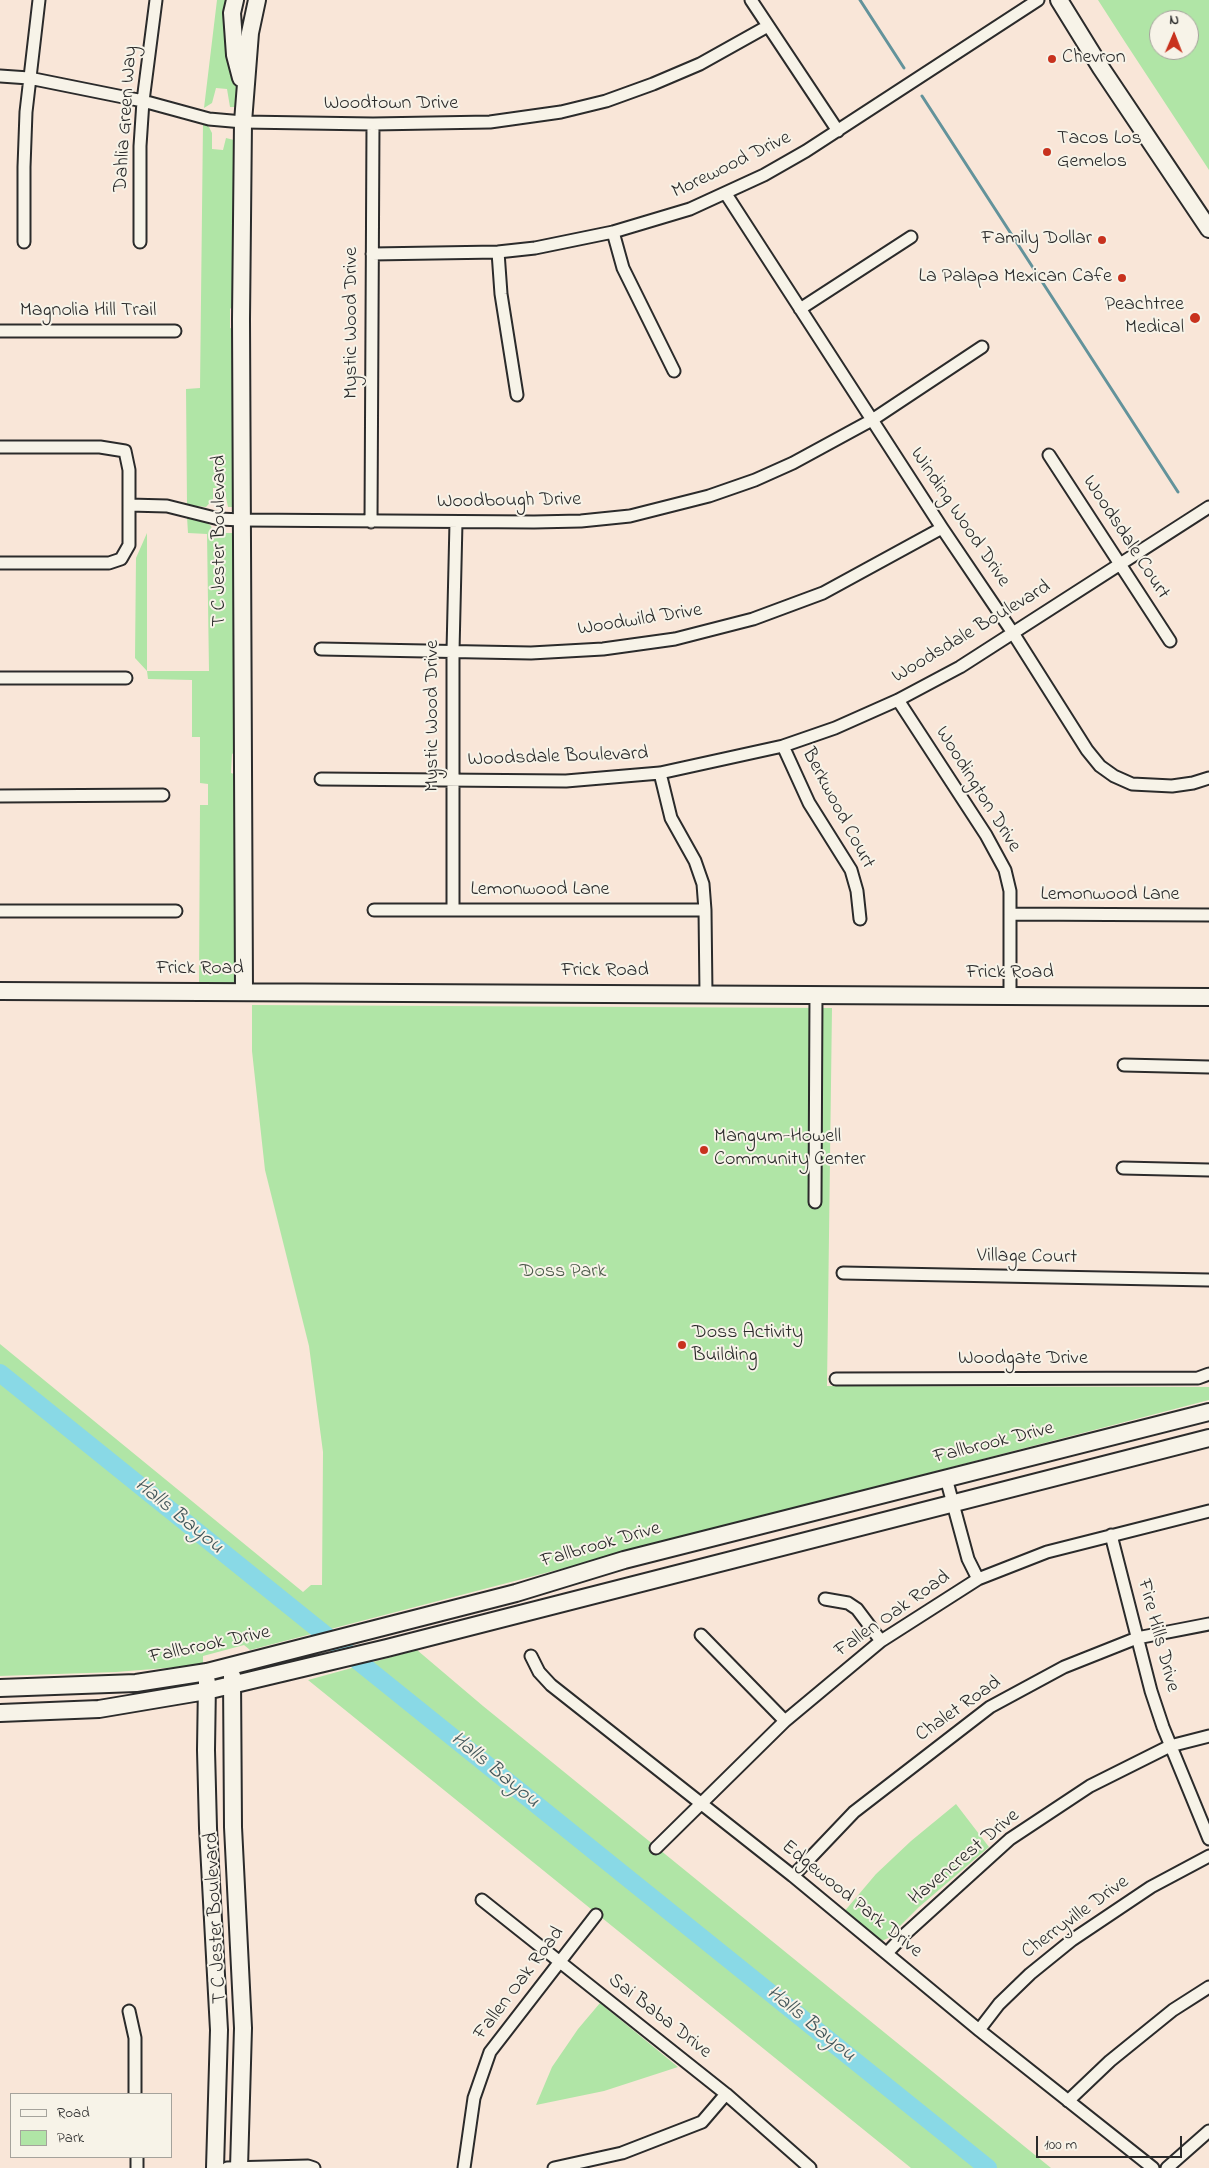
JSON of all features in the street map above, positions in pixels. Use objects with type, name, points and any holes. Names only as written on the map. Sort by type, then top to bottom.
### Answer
[{"type":"street","points":[[24,242],[24,167],[29,78],[39,0]]},
{"type":"street","name":"Dahlia Green Way","points":[[140,242],[140,146],[143,101],[156,0]]},
{"type":"street","name":"T C Jester Boulevard","points":[[235,0],[232,13],[235,55],[244,90]]},
{"type":"street","name":"T C Jester Boulevard","points":[[244,992],[241,319],[243,122],[244,90],[250,33],[257,0]]},
{"type":"street","points":[[752,0],[838,130]]},
{"type":"street","name":"Morewood Drive","points":[[372,254],[498,252],[560,244],[653,222],[726,194],[772,171],[1038,0]]},
{"type":"street","points":[[1059,0],[1209,229]]},
{"type":"street","name":"Woodtown Drive","points":[[0,76],[29,78],[143,101],[209,119],[243,122],[372,124],[490,122],[561,112],[606,100],[653,84],[700,64],[768,26]]},
{"type":"street","name":"Mystic Wood Drive","points":[[371,522],[372,124]]},
{"type":"street","name":"Winding Wood Drive","points":[[726,194],[942,528],[1013,633],[1087,750],[1100,766],[1114,776],[1132,784],[1153,786],[1193,783],[1209,778]]},
{"type":"street","points":[[613,232],[623,268],[674,371]]},
{"type":"street","points":[[800,309],[910,237]]},
{"type":"street","points":[[498,252],[501,294],[517,395]]},
{"type":"street","name":"Magnolia Hill Trail","points":[[0,331],[175,331]]},
{"type":"street","name":"Woodbough Drive","points":[[129,505],[167,506],[219,519],[242,520],[371,522],[580,521],[630,516],[671,506],[756,480],[793,463],[872,420],[982,347]]},
{"type":"street","points":[[0,447],[100,447],[125,451],[129,470],[129,546],[121,559],[109,563],[0,563]]},
{"type":"street","name":"Woodsdale Court","points":[[1049,455],[1170,641]]},
{"type":"street","name":"Woodsdale Boulevard","points":[[321,779],[566,781],[660,773],[783,746],[835,728],[898,700],[960,667],[1209,507]]},
{"type":"street","name":"Mystic Wood Drive","points":[[453,910],[453,651],[456,522]]},
{"type":"street","name":"Woodwild Drive","points":[[321,650],[531,653],[585,650],[676,639],[753,619],[823,593],[942,528]]},
{"type":"street","points":[[0,678],[126,678]]},
{"type":"street","name":"Woodington Drive","points":[[898,700],[996,851],[1005,870],[1010,891],[1010,995]]},
{"type":"street","name":"Berkwood Court","points":[[783,746],[810,803],[851,870],[857,890],[860,919]]},
{"type":"street","points":[[660,773],[671,818],[695,861],[700,877],[706,910],[706,994]]},
{"type":"street","points":[[0,796],[163,795]]},
{"type":"street","name":"Lemonwood Lane","points":[[374,910],[706,910]]},
{"type":"street","points":[[0,911],[176,911]]},
{"type":"street","name":"Lemonwood Lane","points":[[1010,914],[1209,915]]},
{"type":"street","name":"Frick Road","points":[[0,991],[1209,997]]},
{"type":"street","points":[[816,994],[816,1202]]},
{"type":"street","points":[[1124,1065],[1209,1067]]},
{"type":"street","points":[[1123,1168],[1209,1170]]},
{"type":"street","name":"Village Court","points":[[844,1273],[1209,1280]]},
{"type":"street","name":"Woodgate Drive","points":[[836,1379],[1198,1378],[1209,1374]]},
{"type":"street","name":"Fallbrook Drive","points":[[0,1688],[136,1683],[207,1672],[516,1593],[624,1560],[1209,1412]]},
{"type":"street","points":[[1165,1423],[1171,1447]]},
{"type":"street","name":"Fallbrook Drive","points":[[0,1713],[99,1709],[206,1691],[387,1648],[1209,1438]]},
{"type":"street","points":[[946,1478],[968,1559],[978,1579]]},
{"type":"street","name":"Fallen Oak Road","points":[[656,1848],[785,1721],[881,1641],[978,1579],[1047,1552],[1209,1511]]},
{"type":"street","points":[[728,1534],[734,1559]]},
{"type":"street","name":"Fire Hills Drive","points":[[1112,1535],[1151,1691],[1170,1746]]},
{"type":"street","points":[[516,1593],[521,1613]]},
{"type":"street","points":[[825,1598],[848,1603],[857,1609],[881,1641]]},
{"type":"street","name":"Chalet Road","points":[[793,1876],[854,1812],[990,1707],[1064,1667],[1137,1638],[1209,1624]]},
{"type":"street","points":[[701,1635],[785,1721]]},
{"type":"street","name":"Edgewood Park Drive","points":[[532,1656],[539,1672],[551,1685],[793,1876],[979,2030],[1153,2168]]},
{"type":"street","name":"T C Jester Boulevard","points":[[232,1666],[234,1827],[243,2028],[239,2168]]},
{"type":"street","name":"T C Jester Boulevard","points":[[207,1672],[208,1819],[218,2022],[214,2168]]},
{"type":"street","name":"Havencrest Drive","points":[[887,1953],[904,1935],[1010,1839],[1090,1786],[1170,1746],[1209,1736]]},
{"type":"street","points":[[1170,1746],[1209,1839]]},
{"type":"street","name":"Cherryville Drive","points":[[979,2030],[1000,2004],[1030,1974],[1072,1940],[1151,1887],[1209,1856]]},
{"type":"street","name":"Sai Baba Drive","points":[[482,1900],[726,2094],[810,2168]]},
{"type":"street","name":"Fallen Oak Road","points":[[464,2168],[474,2098],[490,2052],[596,1915]]},
{"type":"street","points":[[1068,2100],[1110,2060],[1174,2010],[1209,1987]]},
{"type":"street","points":[[129,2011],[135,2038],[135,2093]]},
{"type":"street","points":[[554,2168],[622,2152],[702,2122],[726,2094]]},
{"type":"street","points":[[1167,2168],[1209,2131]]},
{"type":"street","points":[[227,2168],[308,2166],[314,2168]]},
{"type":"green space","points":[[217,0],[229,0],[239,95],[235,107],[230,107],[227,89],[216,88],[212,103],[204,108]]},
{"type":"green space","points":[[1098,0],[1209,0],[1209,170]]},
{"type":"green space","points":[[203,123],[209,127],[212,133],[212,149],[223,150],[226,138],[234,140],[236,145],[235,300],[230,309],[230,328],[233,329],[235,337],[234,507],[228,507],[224,488],[213,488],[213,499],[206,507],[187,505],[186,389],[200,388]]},
{"type":"green space","points":[[187,517],[207,523],[211,526],[213,533],[234,533],[238,545],[238,734],[235,752],[232,754],[231,773],[234,774],[238,790],[239,976],[235,982],[225,986],[199,986],[200,805],[208,805],[208,784],[200,783],[200,737],[192,737],[192,680],[148,679],[147,671],[209,671],[207,534],[188,533]]},
{"type":"green space","points":[[147,533],[147,671],[135,658],[136,558]]},
{"type":"green space","name":"Doss Park","points":[[252,1005],[832,1008],[827,1386],[1209,1387],[1209,1400],[250,1650],[244,1645],[203,1656],[203,1665],[116,1672],[0,1676],[0,1344],[303,1592],[311,1585],[322,1585],[323,1452],[309,1346],[265,1170],[252,1051]]},
{"type":"green space","points":[[417,1650],[483,1706],[1051,2168],[911,2168],[308,1680]]},
{"type":"green space","points":[[956,1804],[989,1847],[919,1907],[888,1938],[882,1941],[843,1913],[876,1874],[911,1841]]},
{"type":"green space","points":[[600,2003],[678,2067],[604,2091],[536,2105],[552,2067],[578,2029]]},
{"type":"waterway","points":[[860,0],[904,68]]},
{"type":"waterway","points":[[922,96],[1178,492]]},
{"type":"waterway","name":"Halls Bayou","points":[[0,1373],[988,2168]]},
{"type":"place","name":"Chevron","points":[[1052,59]]},
{"type":"place","name":"Tacos Los Gemelos","points":[[1047,152]]},
{"type":"place","name":"Family Dollar","points":[[1102,240]]},
{"type":"place","name":"La Palapa Mexican Cafe","points":[[1122,278]]},
{"type":"place","name":"Peachtree Medical","points":[[1195,318]]},
{"type":"place","name":"Mangum-Howell Community Center","points":[[704,1150]]},
{"type":"place","name":"Doss Activity Building","points":[[682,1345]]}]
